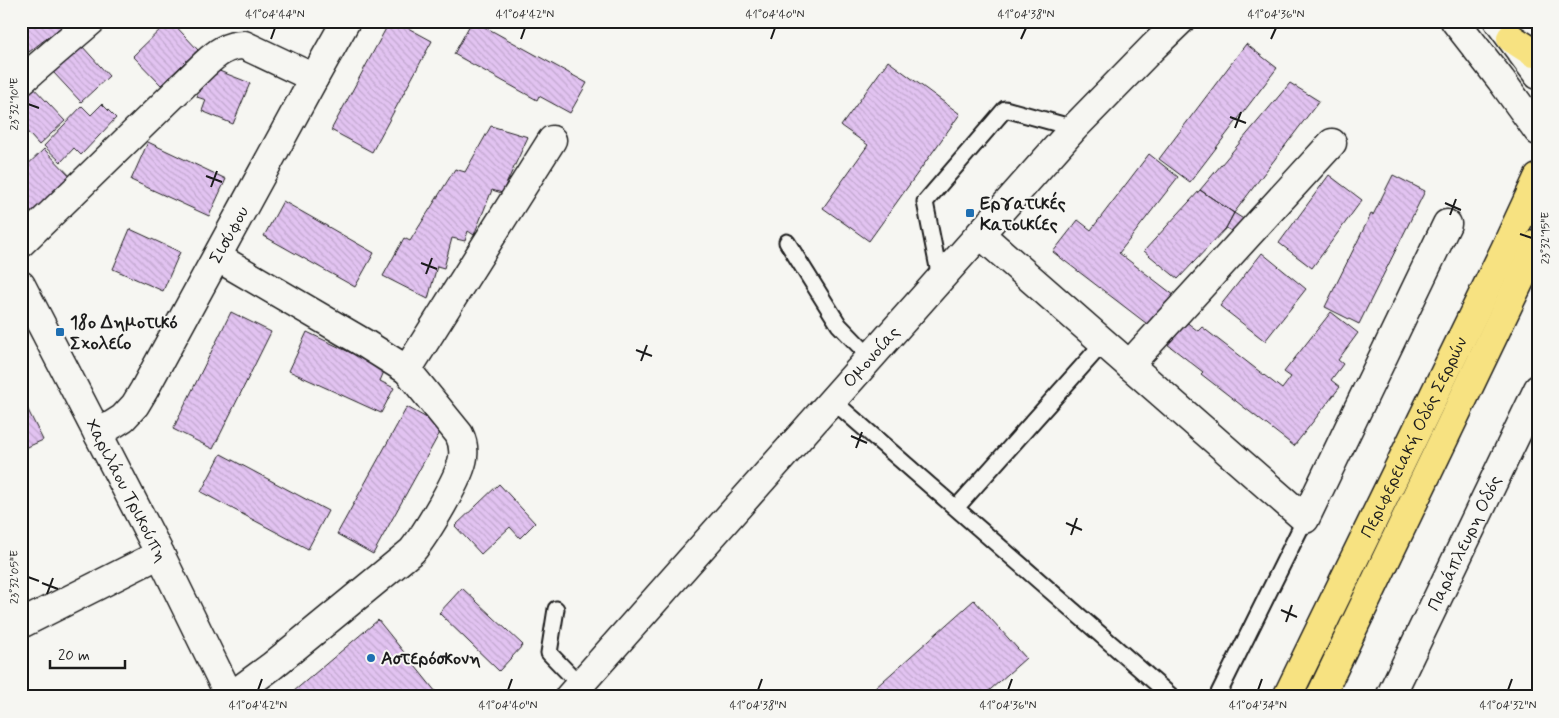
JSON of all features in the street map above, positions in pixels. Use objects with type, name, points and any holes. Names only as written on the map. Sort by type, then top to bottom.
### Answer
[{"type":"main road","points":[[1504,30],[1534,53],[1538,53]]},
{"type":"main road","name":"Περιφερειακή Οδός Σερρών","points":[[1287,697],[1538,178]]},
{"type":"main road","name":"Περιφερειακή Οδός Σερρών","points":[[1320,697],[1538,243]]},
{"type":"street","points":[[21,80],[91,21]]},
{"type":"street","name":"Σισύφου","points":[[98,434],[123,418],[135,405],[346,21]]},
{"type":"street","name":"Ομονοίας","points":[[574,691],[1074,128],[1180,21]]},
{"type":"street","points":[[1455,21],[1538,130]]},
{"type":"street","points":[[1504,30],[1538,75]]},
{"type":"street","points":[[21,243],[205,64],[225,48],[244,45],[314,78]]},
{"type":"street","points":[[407,370],[552,140]]},
{"type":"street","points":[[1129,365],[1332,143]]},
{"type":"street","points":[[980,234],[1305,519],[1447,224]]},
{"type":"street","points":[[217,257],[407,370],[459,434],[463,443],[461,466],[420,541],[412,551],[272,666],[230,697]]},
{"type":"street","name":"Χαριλάου Τρικούπη","points":[[21,285],[160,554],[230,697]]},
{"type":"street","name":"Παράπλευρη Οδός","points":[[1390,697],[1538,389]]},
{"type":"street","points":[[21,624],[160,554]]},
{"type":"lane","points":[[940,278],[925,202],[1006,109],[1074,128]]},
{"type":"lane","points":[[787,242],[839,325],[870,358]]},
{"type":"lane","points":[[956,508],[1104,343]]},
{"type":"lane","points":[[832,400],[1172,697]]},
{"type":"lane","points":[[1217,697],[1305,519]]},
{"type":"lane","points":[[556,609],[549,653],[574,691]]},
{"type":"building","points":[[21,21],[69,21],[29,52],[21,42]]},
{"type":"building","points":[[169,21],[198,50],[161,85],[133,56]]},
{"type":"building","points":[[390,21],[395,21],[432,41],[372,152],[331,130]]},
{"type":"building","points":[[472,21],[587,83],[570,113],[539,96],[537,100],[454,54]]},
{"type":"building","points":[[1246,44],[1277,68],[1190,182],[1159,159]]},
{"type":"building","points":[[82,46],[109,76],[81,102],[53,72]]},
{"type":"building","points":[[888,61],[960,114],[869,241],[823,208],[868,145],[841,126]]},
{"type":"building","points":[[209,67],[250,83],[233,124],[202,111],[206,100],[197,97]]},
{"type":"building","points":[[1290,83],[1319,101],[1234,213],[1200,190]]},
{"type":"building","points":[[31,85],[65,121],[39,145],[21,125],[21,94]]},
{"type":"building","points":[[102,104],[116,118],[81,155],[74,148],[61,162],[44,146],[82,106],[91,115]]},
{"type":"building","points":[[491,126],[528,137],[502,193],[492,190],[474,235],[468,231],[465,241],[452,238],[444,268],[437,266],[428,299],[383,276],[404,238],[410,241],[455,169],[465,172]]},
{"type":"building","points":[[148,142],[226,179],[209,216],[131,180]]},
{"type":"building","points":[[44,149],[74,180],[32,221],[21,210],[21,171]]},
{"type":"building","points":[[1149,154],[1178,177],[1119,253],[1179,299],[1155,330],[1053,252],[1078,220],[1091,230]]},
{"type":"building","points":[[1329,175],[1362,200],[1312,268],[1279,243]]},
{"type":"building","points":[[1393,175],[1425,191],[1359,324],[1325,307],[1371,214],[1373,215]]},
{"type":"building","points":[[1200,190],[1234,213],[1226,228],[1178,279],[1144,251]]},
{"type":"building","points":[[283,201],[374,253],[355,287],[264,236]]},
{"type":"building","points":[[1234,213],[1245,220],[1237,234],[1226,228]]},
{"type":"building","points":[[130,229],[180,252],[163,291],[113,269]]},
{"type":"building","points":[[1262,253],[1306,289],[1265,341],[1220,306]]},
{"type":"building","points":[[231,312],[271,332],[213,449],[173,429]]},
{"type":"building","points":[[1331,312],[1358,333],[1338,360],[1343,364],[1331,380],[1340,387],[1294,446],[1201,374],[1203,372],[1167,344],[1185,321],[1198,331],[1202,327],[1282,389],[1291,377],[1284,372]]},
{"type":"building","points":[[307,332],[385,369],[380,381],[394,388],[381,413],[289,371]]},
{"type":"building","points":[[21,396],[43,440],[21,450]]},
{"type":"building","points":[[407,407],[443,427],[373,554],[337,534]]},
{"type":"building","points":[[221,454],[328,511],[308,549],[201,492]]},
{"type":"building","points":[[499,484],[535,523],[520,538],[510,527],[481,554],[455,526]]},
{"type":"building","points":[[462,588],[523,645],[499,671],[439,613]]},
{"type":"building","points":[[974,600],[1026,658],[982,697],[865,697]]},
{"type":"building","name":"Αστερόσκονη","points":[[378,620],[440,697],[287,697]]},
{"type":"place","name":"Εργατικές Κατοικίες","points":[[970,213]]},
{"type":"place","name":"18ο Δημοτικό Σχολείο","points":[[60,332]]},
{"type":"place","name":"Αστερόσκονη","points":[[371,658]]}]
